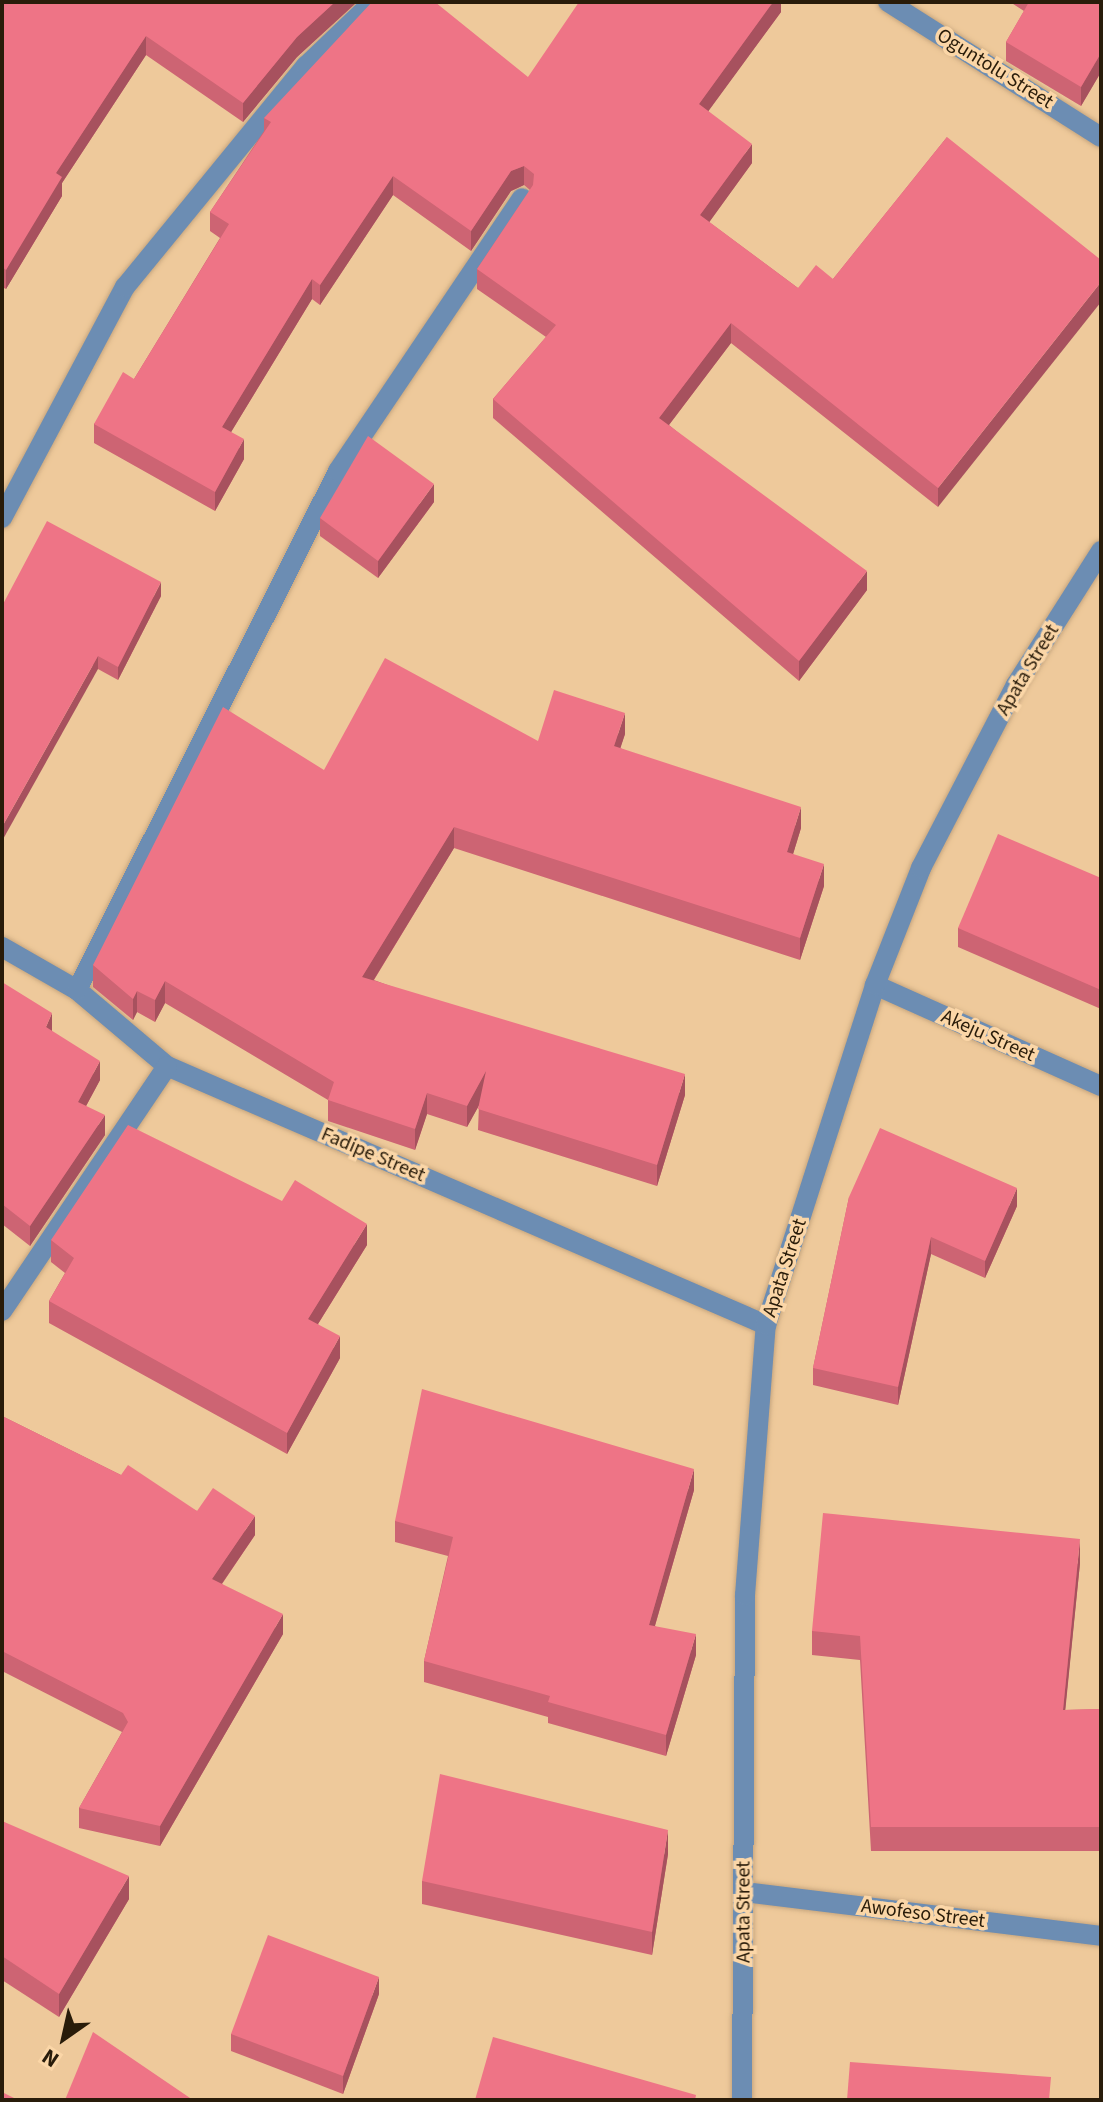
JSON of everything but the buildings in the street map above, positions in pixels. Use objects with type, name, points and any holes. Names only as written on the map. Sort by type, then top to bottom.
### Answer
[{"type":"street","points":[[2,518],[125,287],[306,66],[373,2]]},
{"type":"street","name":"Oguntolu Street","points":[[888,2],[1101,137]]},
{"type":"street","points":[[77,990],[338,471],[522,198]]},
{"type":"street","name":"Apata Street","points":[[742,2100],[745,1595],[766,1325],[875,985],[921,868],[1008,699],[1101,551]]},
{"type":"street","name":"Fadipe Street","points":[[2,947],[77,990],[167,1066],[766,1325]]},
{"type":"street","name":"Akeju Street","points":[[875,985],[1101,1086]]},
{"type":"street","points":[[2,1311],[167,1066]]},
{"type":"street","name":"Awofeso Street","points":[[744,1892],[1101,1936]]}]
